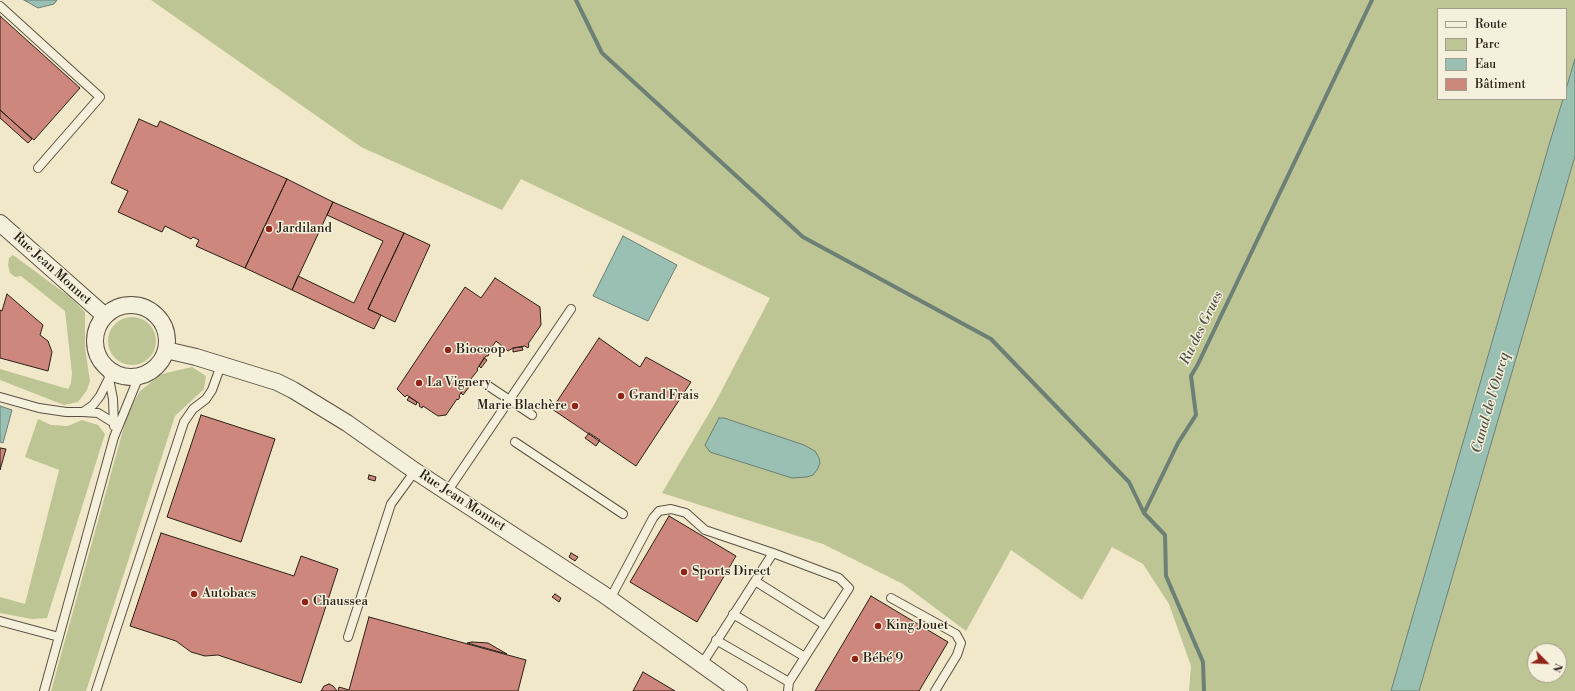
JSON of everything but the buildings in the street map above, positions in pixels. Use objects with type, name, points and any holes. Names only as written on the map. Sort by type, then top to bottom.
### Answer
[{"type":"street","name":"Rue Jean Monnet","points":[[0,223],[104,315]]},
{"type":"street","points":[[135,304],[146,307],[161,320],[166,335],[166,350],[156,367],[139,376],[122,376],[108,373],[100,359],[95,342],[98,325],[104,315],[113,308],[135,304]]},
{"type":"street","name":"Rue Jean Monnet","points":[[166,350],[196,357],[277,382],[293,390],[347,423],[447,492],[610,599],[739,691]]},
{"type":"lane","points":[[0,6],[100,97],[38,168]]},
{"type":"lane","points":[[447,492],[571,309]]},
{"type":"lane","points":[[96,691],[184,422],[192,409],[206,399],[212,390],[221,365]]},
{"type":"lane","points":[[83,412],[100,396],[108,373]]},
{"type":"lane","points":[[108,373],[113,399],[114,437]]},
{"type":"lane","points":[[44,691],[114,437],[139,376]]},
{"type":"lane","points":[[487,385],[532,415]]},
{"type":"lane","points":[[0,397],[39,408],[66,412],[98,413],[114,423]]},
{"type":"lane","points":[[515,442],[623,514]]},
{"type":"lane","points":[[348,638],[391,504],[415,470]]},
{"type":"lane","points":[[610,599],[653,518],[660,511],[671,509],[686,513],[705,530],[773,553],[839,578],[849,588],[789,682],[788,691]]},
{"type":"lane","points":[[702,664],[773,553]]},
{"type":"lane","points":[[755,580],[825,625]]},
{"type":"lane","points":[[891,598],[956,634],[959,639],[961,644],[957,655],[934,691]]},
{"type":"lane","points":[[733,614],[805,657]]},
{"type":"lane","points":[[0,621],[59,636]]},
{"type":"lane","points":[[716,640],[789,682]]},
{"type":"green space","points":[[151,0],[1575,0],[1575,59],[1567,86],[1567,8],[1437,8],[1437,100],[1563,100],[1391,691],[1189,691],[1191,666],[1169,604],[1143,564],[1112,547],[1082,600],[1011,550],[966,631],[903,584],[823,544],[662,493],[715,403],[770,298],[521,179],[502,210],[361,147]]},
{"type":"green space","points":[[1575,156],[1575,691],[1419,691]]},
{"type":"green space","points":[[13,255],[70,297],[85,312],[85,348],[90,381],[87,390],[78,402],[64,405],[0,380],[0,369],[68,389],[71,383],[72,373],[65,311],[21,276],[15,277],[10,273],[8,265],[9,258]]},
{"type":"green space","points":[[132,317],[141,319],[149,324],[154,332],[156,341],[154,350],[149,358],[141,363],[132,365],[123,363],[115,358],[110,350],[108,341],[110,332],[115,324],[123,319]]},
{"type":"green space","points":[[192,367],[206,376],[204,389],[175,416],[86,691],[51,691],[128,412],[140,391],[162,374]]},
{"type":"green space","points":[[38,419],[51,425],[68,426],[82,420],[98,425],[105,434],[47,618],[32,619],[0,613],[0,597],[25,604],[59,470],[25,457]]},
{"type":"water","points":[[24,0],[57,0],[54,4],[38,8]]},
{"type":"water","name":"Canal de l'Ourcq","points":[[1575,59],[1575,156],[1419,691],[1391,691],[1549,145],[1563,100],[1567,100],[1567,86]]},
{"type":"water","points":[[623,236],[677,265],[648,321],[593,296]]},
{"type":"water","points":[[0,406],[12,410],[3,443],[0,442]]},
{"type":"water","points":[[719,418],[724,418],[804,445],[815,451],[819,458],[820,463],[817,470],[813,475],[807,477],[792,478],[710,452],[705,445]]},
{"type":"waterway","points":[[576,0],[602,53],[803,237],[991,339],[1129,482],[1144,513],[1165,535],[1166,576],[1203,662],[1204,691]]},
{"type":"waterway","name":"Ru des Grues","points":[[1144,513],[1178,443],[1196,415],[1191,376],[1372,0]]},
{"type":"place","name":"Jardiland","points":[[269,229]]},
{"type":"place","name":"Biocoop","points":[[448,350]]},
{"type":"place","name":"La Vignery","points":[[419,383]]},
{"type":"place","name":"Grand Frais","points":[[621,396]]},
{"type":"place","name":"Marie Blachère","points":[[575,406]]},
{"type":"place","name":"Sports Direct","points":[[684,572]]},
{"type":"place","name":"Autobacs","points":[[194,594]]},
{"type":"place","name":"Chaussea","points":[[305,602]]},
{"type":"place","name":"King Jouet","points":[[878,626]]},
{"type":"place","name":"Bébé 9","points":[[855,659]]}]
